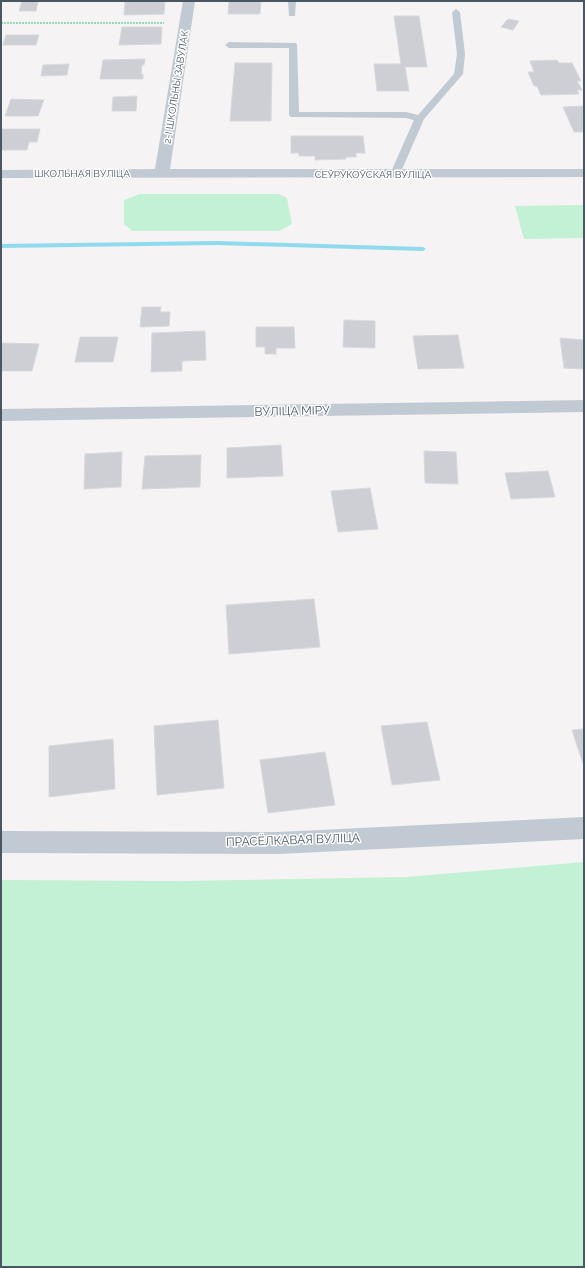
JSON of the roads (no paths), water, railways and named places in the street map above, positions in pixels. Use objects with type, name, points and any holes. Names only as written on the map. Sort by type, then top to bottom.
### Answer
[{"type":"street","name":"2-І ШКОЛЬНЫ ЗАВУЛАК","points":[[162,173],[189,1]]},
{"type":"street","name":"СЕЎРУКОЎСКАЯ ВУЛІЦА","points":[[162,173],[584,173]]},
{"type":"street","name":"ШКОЛЬНАЯ ВУЛІЦА","points":[[1,174],[162,173]]},
{"type":"street","name":"ВУЛІЦА МІРУ","points":[[1,416],[584,406]]},
{"type":"street","name":"ПРАСЁЛКАВАЯ ВУЛІЦА","points":[[1,842],[278,843],[584,828]]},
{"type":"lane","points":[[292,1],[292,14]]},
{"type":"lane","points":[[395,174],[420,118],[458,74],[461,54],[456,12]]},
{"type":"lane","points":[[229,45],[293,45],[294,115],[406,115],[420,118]]},
{"type":"waterway","points":[[1,246],[217,243],[423,249]]}]
